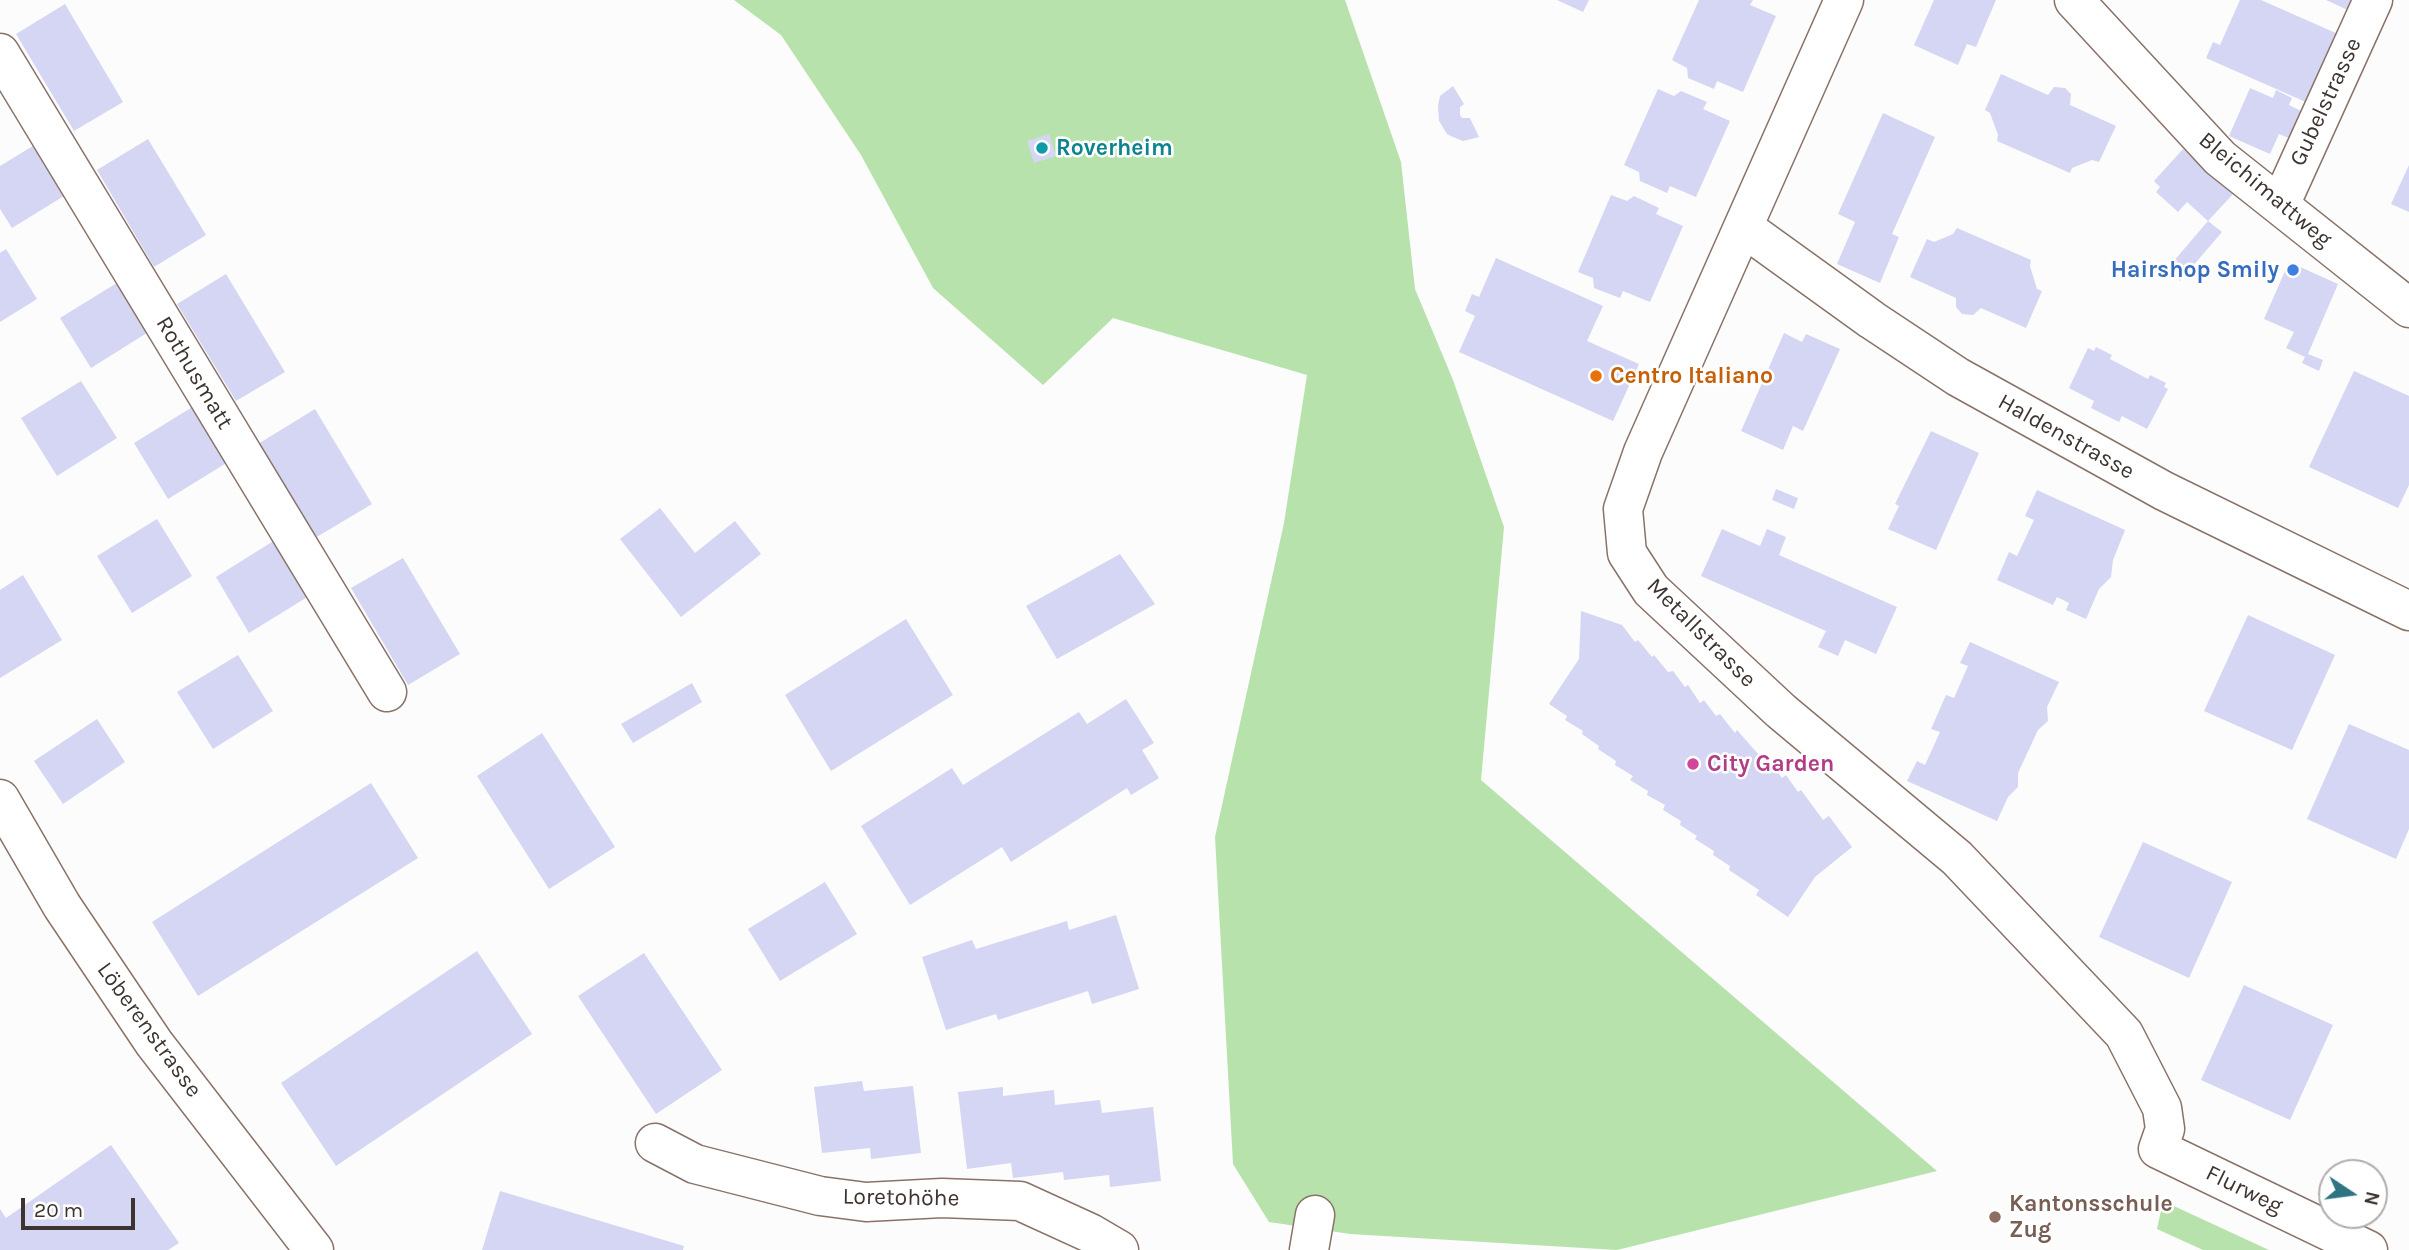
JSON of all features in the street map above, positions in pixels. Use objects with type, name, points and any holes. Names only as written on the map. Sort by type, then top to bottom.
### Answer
[{"type":"street","name":"Metallstrasse","points":[[1844,0],[1648,440],[1623,509],[1627,553],[1651,590],[1781,711],[1957,858],[2124,1034],[2162,1108]]},
{"type":"street","name":"Bleichimattweg","points":[[2074,0],[2220,159],[2409,308]]},
{"type":"street","name":"Gubelstrasse","points":[[2280,205],[2373,0]]},
{"type":"street","name":"Rothusmatt","points":[[0,53],[387,692]]},
{"type":"street","name":"Haldenstrasse","points":[[1743,227],[1872,320],[1958,377],[2164,491],[2409,611]]},
{"type":"street","name":"Löberenstrasse","points":[[0,799],[61,906],[154,1043],[314,1250]]},
{"type":"street","name":"Flurweg","points":[[2162,1108],[2165,1129],[2158,1149],[2368,1250]]},
{"type":"street","name":"Loretohöhe","points":[[655,1143],[695,1164],[820,1196],[866,1202],[942,1198],[1020,1200],[1098,1244]]},
{"type":"green space","points":[[734,0],[1345,0],[1401,162],[1415,289],[1453,380],[1504,527],[1481,780],[1937,1171],[1617,1250],[1350,1234],[1269,1222],[1233,1164],[1215,837],[1284,523],[1307,375],[1113,318],[1043,385],[933,288],[861,155],[781,35]]},
{"type":"green space","points":[[2163,1201],[2269,1250],[2203,1250],[2157,1229]]},
{"type":"building","points":[[1557,0],[1589,0],[1583,12]]},
{"type":"building","points":[[1699,0],[1753,0],[1750,5],[1776,16],[1743,92],[1717,81],[1714,89],[1688,78],[1687,68],[1672,60]]},
{"type":"building","points":[[1934,0],[1996,0],[1976,47],[1967,44],[1958,65],[1914,45]]},
{"type":"building","points":[[2240,0],[2261,0],[2338,34],[2308,103],[2206,58],[2213,42],[2220,45]]},
{"type":"building","points":[[2326,0],[2355,0],[2350,11]]},
{"type":"building","points":[[65,4],[123,102],[74,131],[16,34]]},
{"type":"building","points":[[2001,74],[2048,95],[2054,87],[2065,88],[2071,94],[2070,105],[2116,126],[2099,162],[2092,160],[2072,168],[2070,173],[1997,141],[1998,135],[1990,113],[1985,110]]},
{"type":"building","points":[[1453,86],[1464,104],[1460,107],[1460,115],[1462,118],[1470,118],[1479,137],[1463,141],[1453,137],[1447,134],[1439,121],[1440,96]]},
{"type":"building","points":[[2250,88],[2273,98],[2276,90],[2292,98],[2289,105],[2303,112],[2291,139],[2279,134],[2270,154],[2229,136]]},
{"type":"building","points":[[1658,89],[1674,96],[1681,91],[1707,102],[1703,109],[1730,121],[1696,197],[1670,186],[1667,193],[1640,181],[1639,172],[1624,165]]},
{"type":"building","points":[[1883,113],[1935,137],[1892,234],[1899,237],[1880,283],[1837,264],[1855,222],[1838,214]]},
{"type":"building","name":"Roverheim","points":[[1049,134],[1056,156],[1034,163],[1027,141]]},
{"type":"building","points":[[148,139],[206,235],[154,267],[97,170]]},
{"type":"building","points":[[41,141],[72,191],[12,228],[0,209],[0,166]]},
{"type":"building","points":[[2183,149],[2233,194],[2208,221],[2187,202],[2178,212],[2156,192],[2160,187],[2154,181]]},
{"type":"building","points":[[2409,165],[2409,212],[2391,204]]},
{"type":"building","points":[[1611,195],[1627,201],[1634,196],[1659,208],[1656,214],[1683,226],[1650,302],[1623,291],[1620,298],[1594,288],[1593,278],[1578,272]]},
{"type":"building","points":[[2208,221],[2222,232],[2180,281],[2167,269]]},
{"type":"building","points":[[1957,228],[2031,260],[2030,266],[2037,289],[2042,291],[2026,328],[1981,308],[1973,315],[1962,314],[1956,307],[1956,298],[1910,277],[1927,239],[1934,242],[1953,234]]},
{"type":"building","points":[[6,249],[37,299],[0,322],[0,253]]},
{"type":"building","points":[[1496,258],[1603,306],[1587,341],[1639,364],[1613,421],[1459,352],[1475,316],[1465,311],[1472,294],[1479,297]]},
{"type":"building","points":[[2289,262],[2338,284],[2308,354],[2323,360],[2319,371],[2302,363],[2305,357],[2286,348],[2294,332],[2264,319]]},
{"type":"building","points":[[226,274],[285,372],[236,401],[177,304]]},
{"type":"building","points":[[120,281],[150,331],[91,368],[60,318]]},
{"type":"building","points":[[1784,333],[1802,342],[1806,334],[1840,349],[1803,431],[1793,426],[1783,450],[1741,431]]},
{"type":"building","points":[[2096,347],[2112,355],[2110,359],[2148,379],[2150,375],[2166,383],[2164,387],[2168,389],[2147,429],[2122,416],[2119,422],[2091,408],[2094,401],[2069,388],[2088,348],[2094,351]]},
{"type":"building","points":[[2354,371],[2409,396],[2409,485],[2398,508],[2309,467]]},
{"type":"building","points":[[81,381],[117,438],[57,476],[21,418]]},
{"type":"building","points":[[194,406],[228,462],[168,499],[134,443]]},
{"type":"building","points":[[315,409],[372,504],[315,538],[258,444]]},
{"type":"building","points":[[1931,431],[1979,453],[1936,550],[1888,529],[1899,506],[1895,504]]},
{"type":"building","points":[[1776,489],[1798,498],[1794,509],[1772,500]]},
{"type":"building","points":[[2037,490],[2125,530],[2113,560],[2111,577],[2099,589],[2086,619],[2066,610],[2069,603],[2057,597],[2053,605],[1997,580],[2009,552],[2017,556],[2034,520],[2025,516]]},
{"type":"building","points":[[660,508],[695,553],[735,521],[761,554],[681,617],[620,539]]},
{"type":"building","points":[[157,519],[192,576],[132,613],[97,556]]},
{"type":"building","points":[[1722,529],[1760,546],[1767,529],[1786,537],[1779,555],[1897,607],[1876,654],[1845,640],[1838,656],[1818,647],[1826,631],[1701,576]]},
{"type":"building","points":[[275,540],[309,596],[249,633],[216,577]]},
{"type":"building","points":[[1120,554],[1155,604],[1057,659],[1026,606]]},
{"type":"building","points":[[403,558],[460,654],[408,685],[351,588]]},
{"type":"building","points":[[23,575],[62,640],[0,678],[0,590]]},
{"type":"building","name":"City Garden","points":[[1581,611],[1622,625],[1635,642],[1638,640],[1668,672],[1673,671],[1685,687],[1688,685],[1700,703],[1704,700],[1716,716],[1720,714],[1766,763],[1769,760],[1782,778],[1786,775],[1823,820],[1829,816],[1852,847],[1815,877],[1788,917],[1756,895],[1759,890],[1729,870],[1730,866],[1713,855],[1714,851],[1680,825],[1681,821],[1663,810],[1665,805],[1647,795],[1648,791],[1630,780],[1633,776],[1615,765],[1616,761],[1598,749],[1599,746],[1582,734],[1583,731],[1565,720],[1567,716],[1549,704],[1579,659]]},
{"type":"building","points":[[2248,615],[2335,655],[2292,750],[2204,711]]},
{"type":"building","points":[[906,619],[953,695],[831,771],[785,695]]},
{"type":"building","points":[[1970,642],[2059,682],[2047,707],[2048,721],[2038,730],[2018,773],[2018,787],[2008,797],[1997,821],[1907,781],[1917,761],[1925,765],[1940,732],[1931,729],[1946,695],[1954,698],[1968,666],[1960,663]]},
{"type":"building","points":[[238,655],[273,711],[213,749],[177,692]]},
{"type":"building","points":[[692,683],[702,702],[633,743],[621,724]]},
{"type":"building","points":[[1126,699],[1154,743],[1142,750],[1159,778],[1131,795],[1127,788],[1011,862],[1002,847],[910,905],[861,826],[952,768],[963,785],[1079,712],[1087,724]]},
{"type":"building","points":[[97,719],[125,762],[63,804],[34,761]]},
{"type":"building","points":[[2349,724],[2409,750],[2409,829],[2396,859],[2307,819]]},
{"type":"building","points":[[542,733],[615,847],[549,889],[477,776]]},
{"type":"building","points":[[371,783],[418,858],[198,996],[152,922]]},
{"type":"building","points":[[2143,842],[2232,882],[2189,978],[2099,937]]},
{"type":"building","points":[[825,882],[857,934],[780,981],[748,929]]},
{"type":"building","points":[[1116,915],[1139,989],[1092,1004],[1088,991],[998,1020],[996,1014],[946,1030],[922,957],[972,940],[976,949],[1067,921],[1069,930]]},
{"type":"building","points":[[477,951],[532,1034],[336,1166],[281,1083]]},
{"type":"building","points":[[644,953],[722,1070],[656,1114],[578,996]]},
{"type":"building","points":[[2244,985],[2333,1025],[2290,1120],[2201,1080]]},
{"type":"building","points":[[862,1081],[864,1091],[913,1086],[921,1153],[871,1159],[870,1148],[822,1153],[814,1087]]},
{"type":"building","points":[[1003,1087],[1003,1096],[1054,1090],[1055,1105],[1100,1100],[1102,1113],[1153,1107],[1161,1181],[1110,1187],[1109,1175],[1064,1180],[1063,1172],[1013,1178],[1011,1163],[967,1169],[958,1092]]},
{"type":"building","points":[[111,1145],[179,1243],[168,1250],[0,1250],[0,1209],[6,1218]]},
{"type":"building","points":[[500,1191],[684,1246],[683,1250],[482,1250]]},
{"type":"place","name":"Roverheim","points":[[1042,148]]},
{"type":"place","name":"Hairshop Smily","points":[[2293,270]]},
{"type":"place","name":"Centro Italiano","points":[[1596,376]]},
{"type":"place","name":"City Garden","points":[[1693,764]]},
{"type":"place","name":"Kantonsschule Zug","points":[[1995,1217]]}]
